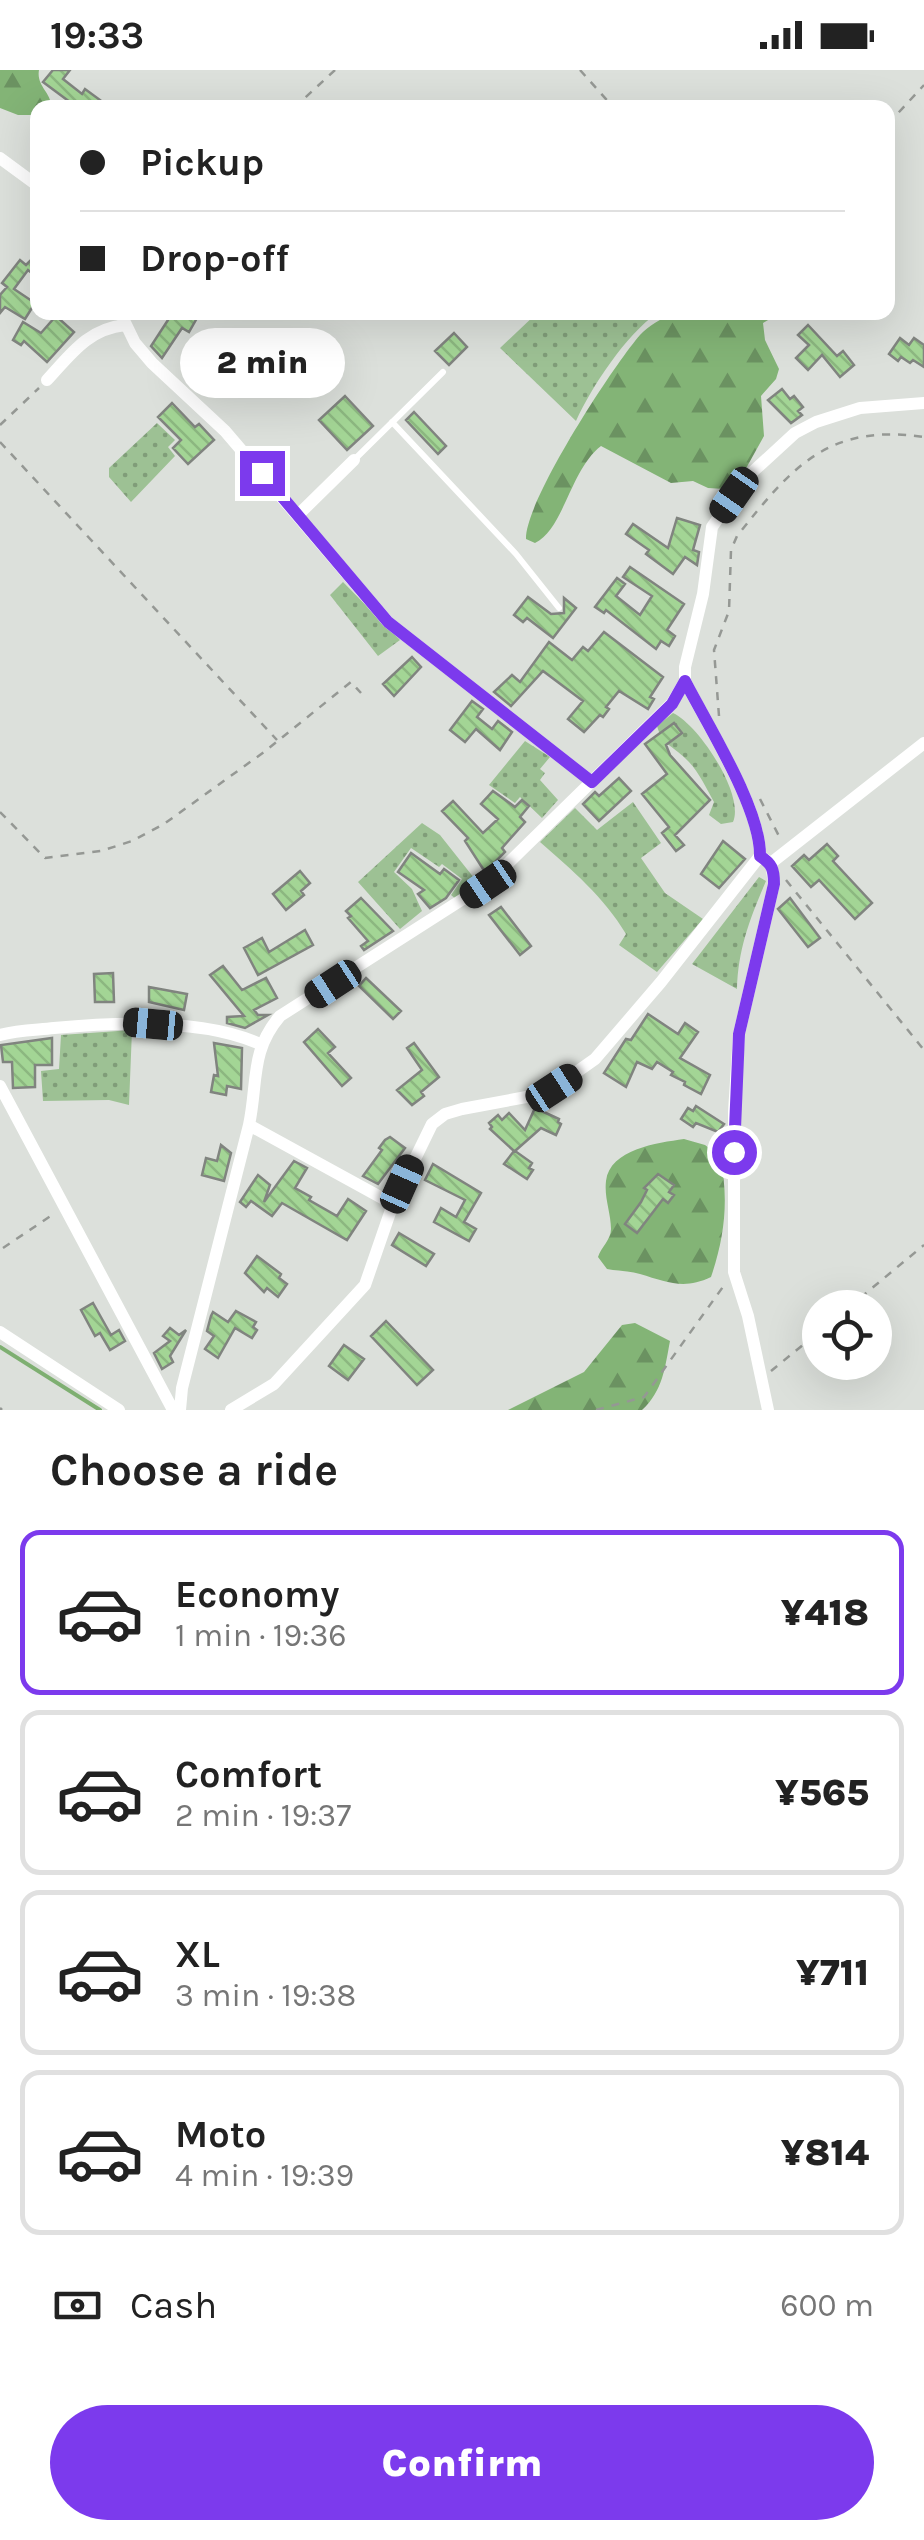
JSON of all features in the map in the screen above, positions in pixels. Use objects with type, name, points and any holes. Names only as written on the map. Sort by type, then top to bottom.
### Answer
[{"type":"street","points":[[0,158],[30,180]]},
{"type":"street","points":[[48,380],[90,336],[120,320]]},
{"type":"street","points":[[123,320],[152,363],[225,431],[388,622],[592,782]]},
{"type":"street","points":[[768,1410],[734,1272],[734,1112],[739,1034],[774,884],[745,800],[685,681],[685,666],[703,594],[712,526],[746,478],[795,432],[816,422],[860,408],[924,403]]},
{"type":"street","points":[[298,514],[354,460]]},
{"type":"street","points":[[176,1410],[249,1125],[260,1044],[280,1016],[488,884],[672,704],[685,681]]},
{"type":"street","points":[[231,1410],[274,1384],[365,1285],[393,1204],[432,1124],[445,1114],[554,1088],[595,1059],[766,859],[924,742]]},
{"type":"street","points":[[2,1031],[129,1022],[191,1028],[248,1038],[260,1044]]},
{"type":"street","points":[[0,1086],[176,1410]]},
{"type":"street","points":[[249,1125],[393,1204]]},
{"type":"street","points":[[0,1332],[119,1410]]},
{"type":"lane","points":[[354,460],[442,372]]},
{"type":"lane","points":[[392,422],[516,554],[559,608]]},
{"type":"path","points":[[302,100],[334,70]]},
{"type":"path","points":[[580,70],[607,100]]},
{"type":"path","points":[[895,116],[924,85]]},
{"type":"path","points":[[0,425],[48,380]]},
{"type":"path","points":[[714,650],[729,611],[732,550],[737,536],[796,466],[852,437],[899,434],[924,438]]},
{"type":"path","points":[[0,442],[278,741]]},
{"type":"path","points":[[0,812],[45,858],[101,851],[132,842],[164,824],[278,741],[350,682],[362,694]]},
{"type":"path","points":[[3,1248],[64,1207]]},
{"type":"path","points":[[870,1290],[924,1246]]},
{"type":"path","points":[[596,1410],[644,1397],[734,1272]]},
{"type":"path","points":[[762,1378],[802,1346]]},
{"type":"green space","points":[[0,70],[39,70],[49,100],[30,100],[30,115],[0,108]]},
{"type":"green space","points":[[529,320],[649,320],[611,362],[576,421],[500,348]]},
{"type":"green space","points":[[660,320],[768,320],[763,323],[765,340],[779,369],[776,379],[761,396],[764,436],[739,481],[724,489],[708,488],[693,481],[671,483],[601,446],[590,456],[545,536],[535,543],[526,539],[540,495],[555,466],[611,375],[651,325]]},
{"type":"green space","points":[[157,423],[175,440],[168,447],[175,456],[131,502],[109,477],[109,468]]},
{"type":"green space","points":[[343,582],[400,640],[378,656],[330,595]]},
{"type":"green space","points":[[673,713],[695,731],[717,762],[732,795],[733,822],[721,824],[709,815],[714,802],[702,780],[659,732],[657,726]]},
{"type":"green space","points":[[525,741],[550,757],[540,769],[545,773],[540,780],[558,800],[542,818],[520,797],[515,803],[489,785]]},
{"type":"green space","points":[[633,802],[661,843],[641,858],[665,893],[703,919],[657,972],[619,945],[626,934],[608,908],[540,842],[575,808],[597,830]]},
{"type":"green space","points":[[422,823],[440,835],[478,883],[457,900],[451,895],[462,879],[411,848],[394,872],[412,889],[422,911],[400,929],[358,882]]},
{"type":"green space","points":[[759,877],[766,881],[746,934],[737,989],[692,964]]},
{"type":"green space","points":[[132,1030],[129,1105],[109,1100],[43,1101],[41,1071],[59,1069],[61,1035]]},
{"type":"green space","points":[[684,1139],[705,1145],[720,1156],[724,1217],[711,1277],[676,1283],[607,1269],[598,1257],[611,1233],[606,1187],[609,1170],[636,1150]]},
{"type":"green space","points":[[635,1323],[670,1341],[659,1387],[642,1410],[508,1410],[584,1372],[622,1325]]},
{"type":"building","points":[[53,70],[70,70],[63,79],[82,94],[85,89],[100,100],[67,100],[43,82]]},
{"type":"building","points":[[20,260],[26,265],[30,261],[30,272],[14,289],[30,300],[30,311],[25,319],[5,307],[0,313],[0,295],[7,287],[2,283]]},
{"type":"building","points":[[52,320],[60,320],[74,332],[47,362],[24,341],[21,345],[13,340],[23,322],[41,333]]},
{"type":"building","points":[[168,320],[196,320],[189,332],[182,328],[162,358],[151,346]]},
{"type":"building","points":[[808,325],[837,356],[843,351],[854,365],[840,377],[822,355],[808,370],[796,358],[809,345],[798,335]]},
{"type":"building","points":[[454,333],[467,347],[449,365],[435,351]]},
{"type":"building","points":[[900,338],[909,345],[914,338],[924,345],[924,367],[901,357],[898,361],[889,354]]},
{"type":"building","points":[[782,389],[803,407],[798,411],[802,415],[791,423],[768,400]]},
{"type":"building","points":[[345,396],[373,426],[347,450],[319,420]]},
{"type":"building","points":[[172,403],[214,440],[188,464],[173,448],[181,440],[158,417]]},
{"type":"building","points":[[414,412],[446,446],[438,454],[406,420]]},
{"type":"building","points":[[677,518],[700,525],[693,550],[699,552],[697,565],[685,557],[673,574],[626,534],[633,524],[668,548]]},
{"type":"building","points":[[630,567],[684,604],[667,630],[675,636],[669,646],[661,641],[656,649],[606,610],[604,613],[595,607],[617,578],[625,584],[616,596],[640,615],[652,596],[623,577]]},
{"type":"building","points":[[528,597],[551,614],[564,613],[564,598],[576,608],[553,638],[527,618],[523,622],[514,615]]},
{"type":"building","points":[[604,632],[663,677],[650,697],[654,699],[648,709],[619,691],[603,717],[600,715],[584,732],[568,719],[583,701],[543,671],[511,706],[494,692],[512,675],[520,682],[549,642],[572,660],[583,647],[588,651]]},
{"type":"building","points":[[412,657],[421,667],[394,696],[383,684]]},
{"type":"building","points":[[472,701],[483,709],[477,717],[492,729],[498,721],[512,732],[500,750],[476,729],[465,742],[450,730]]},
{"type":"building","points":[[674,723],[682,733],[666,745],[670,755],[710,800],[675,835],[684,845],[676,851],[662,833],[669,827],[642,794],[667,774],[645,744]]},
{"type":"building","points":[[619,778],[631,791],[599,821],[583,804]]},
{"type":"building","points":[[493,791],[515,807],[522,800],[529,806],[520,817],[525,822],[502,848],[505,852],[485,872],[465,841],[468,838],[442,811],[453,801],[483,833],[498,819],[481,804]]},
{"type":"building","points":[[723,841],[745,859],[719,888],[701,874]]},
{"type":"building","points":[[827,844],[838,856],[833,861],[872,903],[855,919],[819,880],[811,887],[792,866],[804,855],[809,860]]},
{"type":"building","points":[[411,853],[440,874],[444,869],[459,880],[446,898],[430,908],[418,894],[424,890],[398,872]]},
{"type":"building","points":[[300,871],[310,883],[301,891],[304,895],[286,910],[273,894]]},
{"type":"building","points":[[361,898],[393,931],[364,950],[361,946],[368,941],[346,911]]},
{"type":"building","points":[[790,898],[820,938],[808,947],[778,909]]},
{"type":"building","points":[[501,907],[531,946],[520,955],[489,915]]},
{"type":"building","points":[[305,930],[313,945],[258,975],[244,948],[262,938],[269,952]]},
{"type":"building","points":[[223,966],[242,990],[266,978],[277,998],[254,1010],[258,1015],[268,1015],[245,1028],[227,1023],[227,1017],[244,1016],[210,975]]},
{"type":"building","points":[[113,973],[114,1002],[95,1002],[94,974]]},
{"type":"building","points":[[366,978],[401,1011],[393,1019],[359,986]]},
{"type":"building","points":[[149,987],[187,994],[184,1010],[149,1002]]},
{"type":"building","points":[[648,1014],[678,1034],[685,1023],[698,1032],[680,1058],[710,1075],[701,1094],[657,1062],[652,1069],[637,1062],[626,1087],[604,1073]]},
{"type":"building","points":[[318,1029],[335,1047],[328,1053],[351,1078],[342,1086],[304,1042]]},
{"type":"building","points":[[52,1038],[52,1065],[35,1065],[35,1087],[13,1088],[12,1062],[3,1062],[1,1045]]},
{"type":"building","points":[[214,1043],[242,1048],[241,1089],[227,1086],[226,1095],[211,1092],[214,1075],[218,1076]]},
{"type":"building","points":[[414,1043],[439,1077],[412,1105],[397,1090],[422,1070],[407,1048]]},
{"type":"building","points":[[696,1106],[724,1124],[718,1132],[696,1123],[693,1127],[681,1119],[688,1108],[693,1111]]},
{"type":"building","points":[[535,1108],[559,1119],[561,1124],[556,1135],[541,1128],[515,1151],[532,1163],[529,1168],[533,1170],[527,1179],[504,1164],[514,1151],[490,1129],[489,1123],[498,1115],[502,1120],[509,1113],[525,1130]]},
{"type":"building","points":[[390,1137],[405,1148],[378,1184],[363,1176]]},
{"type":"building","points":[[221,1145],[231,1153],[224,1181],[202,1175],[206,1158],[217,1161]]},
{"type":"building","points":[[294,1161],[307,1168],[295,1188],[311,1197],[309,1200],[337,1216],[348,1199],[366,1211],[347,1240],[282,1203],[272,1216],[251,1201],[246,1207],[240,1202],[258,1175],[270,1185],[264,1202]]},
{"type":"building","points":[[433,1164],[481,1193],[464,1222],[476,1229],[469,1241],[434,1222],[441,1208],[456,1217],[465,1200],[425,1180]]},
{"type":"building","points":[[658,1174],[674,1185],[669,1192],[674,1195],[668,1203],[663,1199],[637,1233],[625,1224],[641,1202],[647,1190],[644,1188]]},
{"type":"building","points":[[399,1233],[434,1254],[426,1266],[392,1245]]},
{"type":"building","points":[[257,1256],[281,1274],[279,1278],[287,1284],[278,1297],[267,1288],[264,1292],[245,1273]]},
{"type":"building","points":[[93,1303],[111,1335],[119,1330],[125,1341],[110,1350],[100,1333],[95,1336],[81,1310]]},
{"type":"building","points":[[236,1311],[256,1322],[253,1327],[257,1330],[252,1338],[235,1328],[218,1358],[205,1349],[214,1336],[207,1331],[211,1316],[213,1312],[228,1322]]},
{"type":"building","points":[[386,1321],[433,1370],[417,1385],[371,1336]]},
{"type":"building","points":[[170,1328],[179,1335],[186,1330],[170,1356],[173,1362],[162,1369],[154,1353],[170,1341],[163,1336]]},
{"type":"building","points":[[344,1345],[364,1359],[348,1380],[329,1366]]},
{"type":"waterway","points":[[0,1347],[100,1410]]},
{"type":"route","points":[[262,473],[388,622],[592,782],[672,704],[685,681],[745,800],[760,840],[760,856],[774,870],[739,1034],[734,1152]]}]
